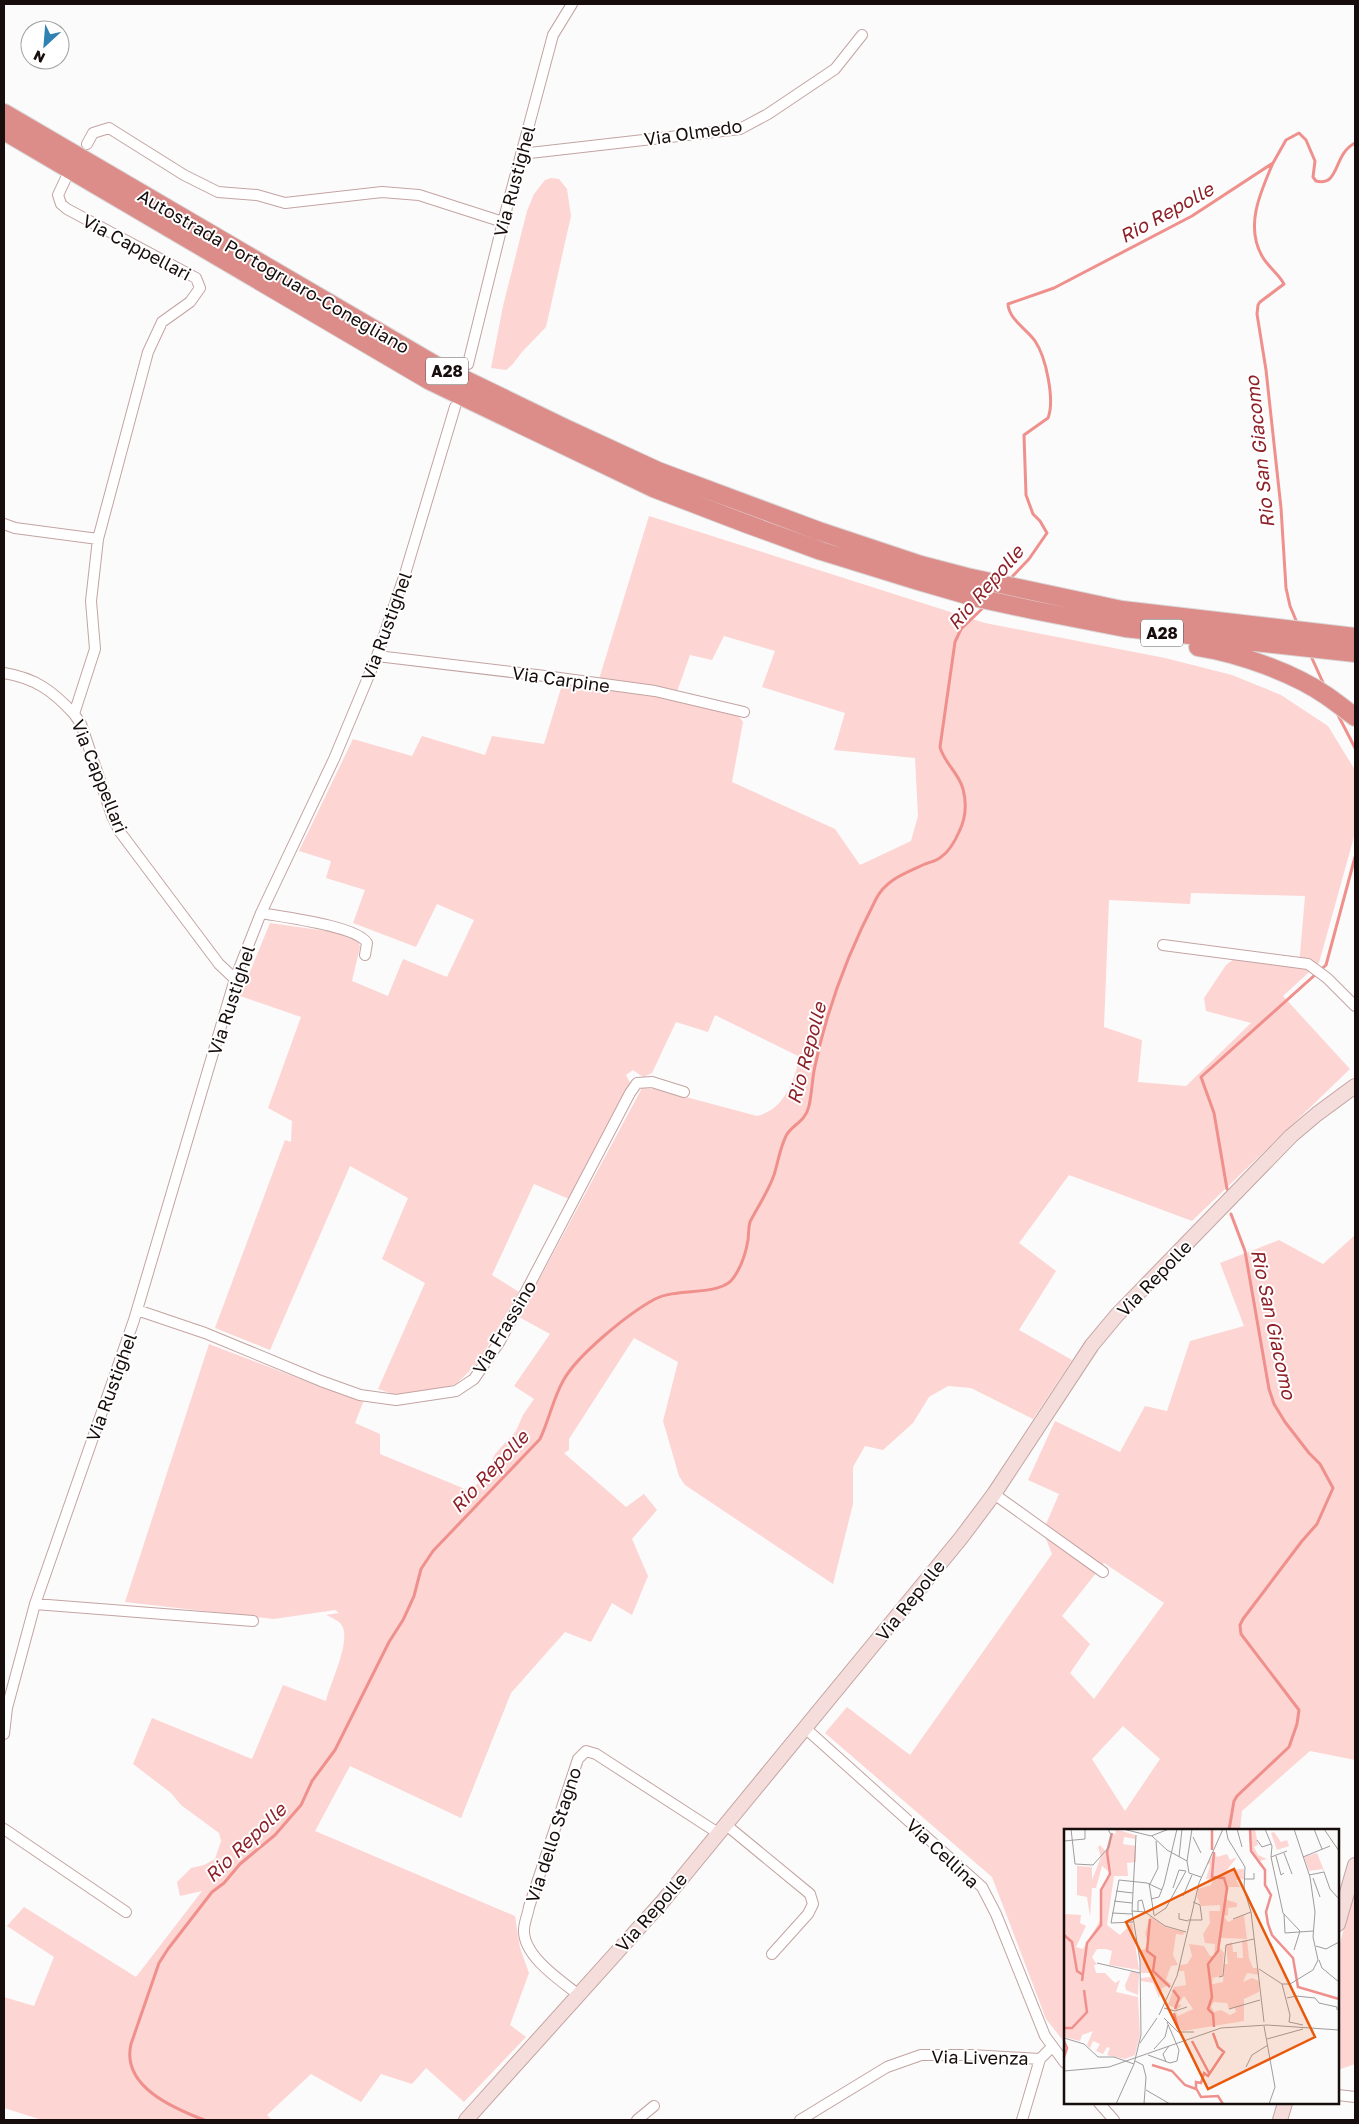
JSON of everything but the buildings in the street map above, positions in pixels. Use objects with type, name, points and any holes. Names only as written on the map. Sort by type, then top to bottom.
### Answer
[{"type":"highway","name":"Autostrada Portogruaro-Conegliano","points":[[4,113],[438,366],[565,428],[658,470],[751,506],[912,562],[964,585],[1041,611],[1126,628],[1293,647],[1355,637]]},
{"type":"highway","name":"Autostrada Portogruaro-Conegliano","points":[[4,131],[430,381],[653,488],[821,551],[964,585],[1040,593],[1122,610],[1285,630],[1355,653]]},
{"type":"highway","points":[[1041,611],[1097,630],[1204,648],[1227,654],[1284,673],[1326,695],[1352,714]]},
{"type":"street","name":"Via Rustighel","points":[[468,364],[503,222],[553,35],[572,4]]},
{"type":"street","name":"Via Olmedo","points":[[521,154],[740,128],[768,114],[835,69],[862,35]]},
{"type":"street","points":[[87,144],[93,133],[109,128],[184,175],[218,192],[257,195],[285,203],[382,192],[419,195],[503,222]]},
{"type":"street","name":"Via Cappellari","points":[[66,178],[58,195],[60,204],[67,210],[196,278],[200,288],[190,302],[162,322],[148,352],[98,539],[91,601],[95,649],[74,714],[81,724],[112,816],[120,832],[218,964],[235,979]]},
{"type":"street","name":"Via Rustighel","points":[[4,1734],[7,1708],[35,1604],[137,1310],[235,979],[261,913],[334,759],[377,656],[405,574],[455,407]]},
{"type":"street","points":[[4,524],[15,528],[98,539]]},
{"type":"street","name":"Via Carpine","points":[[377,656],[646,690],[744,712]]},
{"type":"street","points":[[4,673],[19,676],[45,687],[56,694],[74,714]]},
{"type":"street","points":[[261,913],[339,928],[355,933],[367,943],[365,955]]},
{"type":"street","points":[[1163,945],[1308,964],[1327,978],[1355,1006]]},
{"type":"street","name":"Via Frassino","points":[[137,1310],[205,1333],[360,1395],[396,1400],[456,1391],[474,1379],[500,1341],[637,1083],[652,1082],[684,1092]]},
{"type":"street","name":"Via Repolle","points":[[466,2120],[663,1900],[961,1538],[994,1494],[1092,1345],[1118,1315],[1291,1136],[1355,1086]]},
{"type":"street","points":[[994,1494],[1103,1572]]},
{"type":"street","points":[[35,1604],[253,1621]]},
{"type":"street","name":"Via Cellina","points":[[804,1727],[982,1887],[996,1914],[1045,2036],[1064,2062]]},
{"type":"street","name":"Via dello Stagno","points":[[579,1995],[552,1974],[535,1957],[527,1944],[524,1931],[529,1907],[578,1759],[586,1751],[596,1754],[721,1828]]},
{"type":"street","points":[[721,1828],[810,1894],[813,1904],[808,1914],[772,1954]]},
{"type":"street","points":[[4,1829],[126,1912]]},
{"type":"street","points":[[1339,1921],[1355,1865]]},
{"type":"street","name":"Via Livenza","points":[[800,2120],[887,2067],[921,2056],[971,2055],[1040,2059],[1052,2047]]},
{"type":"street","points":[[1022,2120],[1040,2059]]},
{"type":"street","points":[[1339,2095],[1355,2097]]},
{"type":"street","points":[[1100,2104],[1114,2120]]},
{"type":"street","points":[[1280,2120],[1285,2104]]},
{"type":"street","points":[[637,2120],[654,2106]]},
{"type":"shaded area","points":[[551,178],[559,179],[567,189],[571,216],[546,327],[506,370],[491,368],[503,306],[527,211],[534,194],[545,180]]},
{"type":"shaded area","points":[[649,516],[985,623],[1165,658],[1232,675],[1281,695],[1328,726],[1355,770],[1355,833],[1319,963],[1283,996],[1350,1069],[1192,1221],[1069,1175],[1019,1243],[1056,1271],[1019,1330],[1072,1360],[1033,1419],[971,1388],[948,1386],[929,1397],[913,1423],[883,1450],[865,1446],[853,1467],[853,1504],[833,1584],[685,1485],[679,1476],[663,1421],[678,1362],[634,1338],[569,1439],[569,1450],[564,1453],[626,1507],[644,1494],[657,1510],[632,1539],[648,1576],[632,1615],[612,1603],[591,1642],[565,1632],[511,1693],[461,1818],[350,1766],[315,1831],[515,1916],[520,1948],[529,1973],[510,2025],[526,2037],[464,2102],[426,2068],[412,2084],[381,2074],[361,2102],[311,2074],[267,2115],[272,2120],[42,2120],[4,2108],[4,1997],[34,2006],[54,1957],[7,1926],[24,1907],[136,1977],[202,1891],[180,1896],[177,1882],[191,1868],[204,1865],[215,1859],[221,1841],[219,1833],[181,1805],[171,1793],[133,1764],[152,1718],[252,1759],[283,1685],[326,1701],[343,1649],[344,1629],[339,1622],[326,1615],[339,1613],[335,1610],[274,1619],[125,1602],[209,1344],[319,1386],[364,1400],[355,1423],[380,1434],[380,1454],[465,1489],[474,1487],[494,1467],[492,1460],[495,1454],[516,1431],[523,1415],[534,1399],[514,1386],[550,1334],[519,1317],[642,1088],[656,1089],[757,1116],[775,1107],[791,1085],[800,1057],[715,1015],[708,1032],[676,1022],[652,1073],[643,1077],[633,1070],[626,1075],[630,1083],[627,1091],[569,1199],[534,1184],[492,1275],[519,1292],[478,1363],[456,1384],[445,1388],[399,1396],[378,1389],[425,1283],[382,1259],[408,1198],[350,1166],[270,1350],[215,1328],[285,1140],[291,1142],[292,1121],[268,1108],[301,1017],[240,996],[270,923],[341,933],[358,939],[360,947],[352,981],[388,996],[403,959],[447,977],[474,920],[437,904],[416,947],[353,923],[365,890],[326,878],[331,861],[299,851],[353,739],[412,756],[422,736],[485,755],[492,736],[544,744],[562,685],[596,689]],"holes":[[[724,636],[775,651],[762,687],[845,713],[834,750],[915,758],[918,816],[911,841],[860,865],[835,829],[732,782],[743,722],[738,715],[674,700],[690,655],[712,660]],[[1191,893],[1305,896],[1299,966],[1235,958],[1226,965],[1204,998],[1206,1011],[1251,1023],[1186,1086],[1138,1082],[1142,1040],[1104,1027],[1109,900],[1190,904]]]},
{"type":"shaded area","points":[[1355,1235],[1355,1760],[1310,1751],[1242,1811],[1240,1829],[1064,1829],[1064,2042],[1046,2019],[992,1877],[825,1733],[847,1707],[910,1755],[1052,1554],[1043,1531],[1059,1494],[1028,1480],[1055,1421],[1120,1452],[1145,1406],[1167,1411],[1190,1341],[1244,1326],[1220,1263],[1279,1240],[1323,1264]],"holes":[[[1104,1563],[1164,1603],[1094,1699],[1070,1673],[1090,1644],[1062,1616]],[[1123,1726],[1160,1759],[1125,1811],[1092,1759]]]},
{"type":"shaded area","points":[[1355,1886],[1355,2064],[1339,2070],[1339,1947]]},
{"type":"waterway","name":"Rio Repolle","points":[[1009,580],[1029,559],[1047,533],[1033,514],[1026,495],[1024,435],[1048,418],[1050,390],[1046,368],[1039,348],[1032,337],[1012,315],[1008,304],[1054,288],[1192,216],[1273,163],[1286,140],[1299,133],[1306,140],[1315,161],[1313,177],[1316,181],[1324,182],[1329,179],[1333,175],[1343,154],[1355,143]]},
{"type":"waterway","name":"Rio San Giacomo","points":[[1273,163],[1259,198],[1256,210],[1255,233],[1257,245],[1262,256],[1284,284],[1260,302],[1257,314],[1266,370],[1281,508],[1286,588],[1290,606],[1298,625]]},
{"type":"waterway","name":"Rio Repolle","points":[[204,2120],[178,2109],[152,2093],[134,2072],[130,2059],[131,2044],[159,1963],[212,1892],[224,1883],[240,1864],[275,1835],[301,1805],[312,1781],[335,1750],[389,1642],[403,1620],[414,1596],[421,1569],[433,1551],[540,1439],[563,1381],[580,1359],[604,1336],[644,1305],[665,1295],[710,1290],[720,1287],[728,1283],[737,1273],[746,1249],[750,1222],[772,1181],[784,1141],[788,1132],[807,1112],[815,1066],[832,1002],[848,960],[876,899],[885,886],[897,877],[944,855],[952,846],[961,827],[965,811],[963,789],[940,747],[955,642],[961,629],[986,605]]},
{"type":"waterway","name":"Rio San Giacomo","points":[[1310,654],[1325,687]]},
{"type":"waterway","name":"Rio San Giacomo","points":[[1337,713],[1355,748]]},
{"type":"waterway","name":"Rio San Giacomo","points":[[1227,1189],[1214,1113],[1201,1077],[1326,965],[1355,857]]},
{"type":"waterway","name":"Rio San Giacomo","points":[[1229,1829],[1234,1801],[1237,1796],[1289,1747],[1297,1724],[1299,1710],[1241,1634],[1240,1625],[1302,1541],[1317,1524],[1333,1488],[1320,1464],[1285,1422],[1274,1404],[1269,1389],[1245,1251],[1231,1214]]}]
